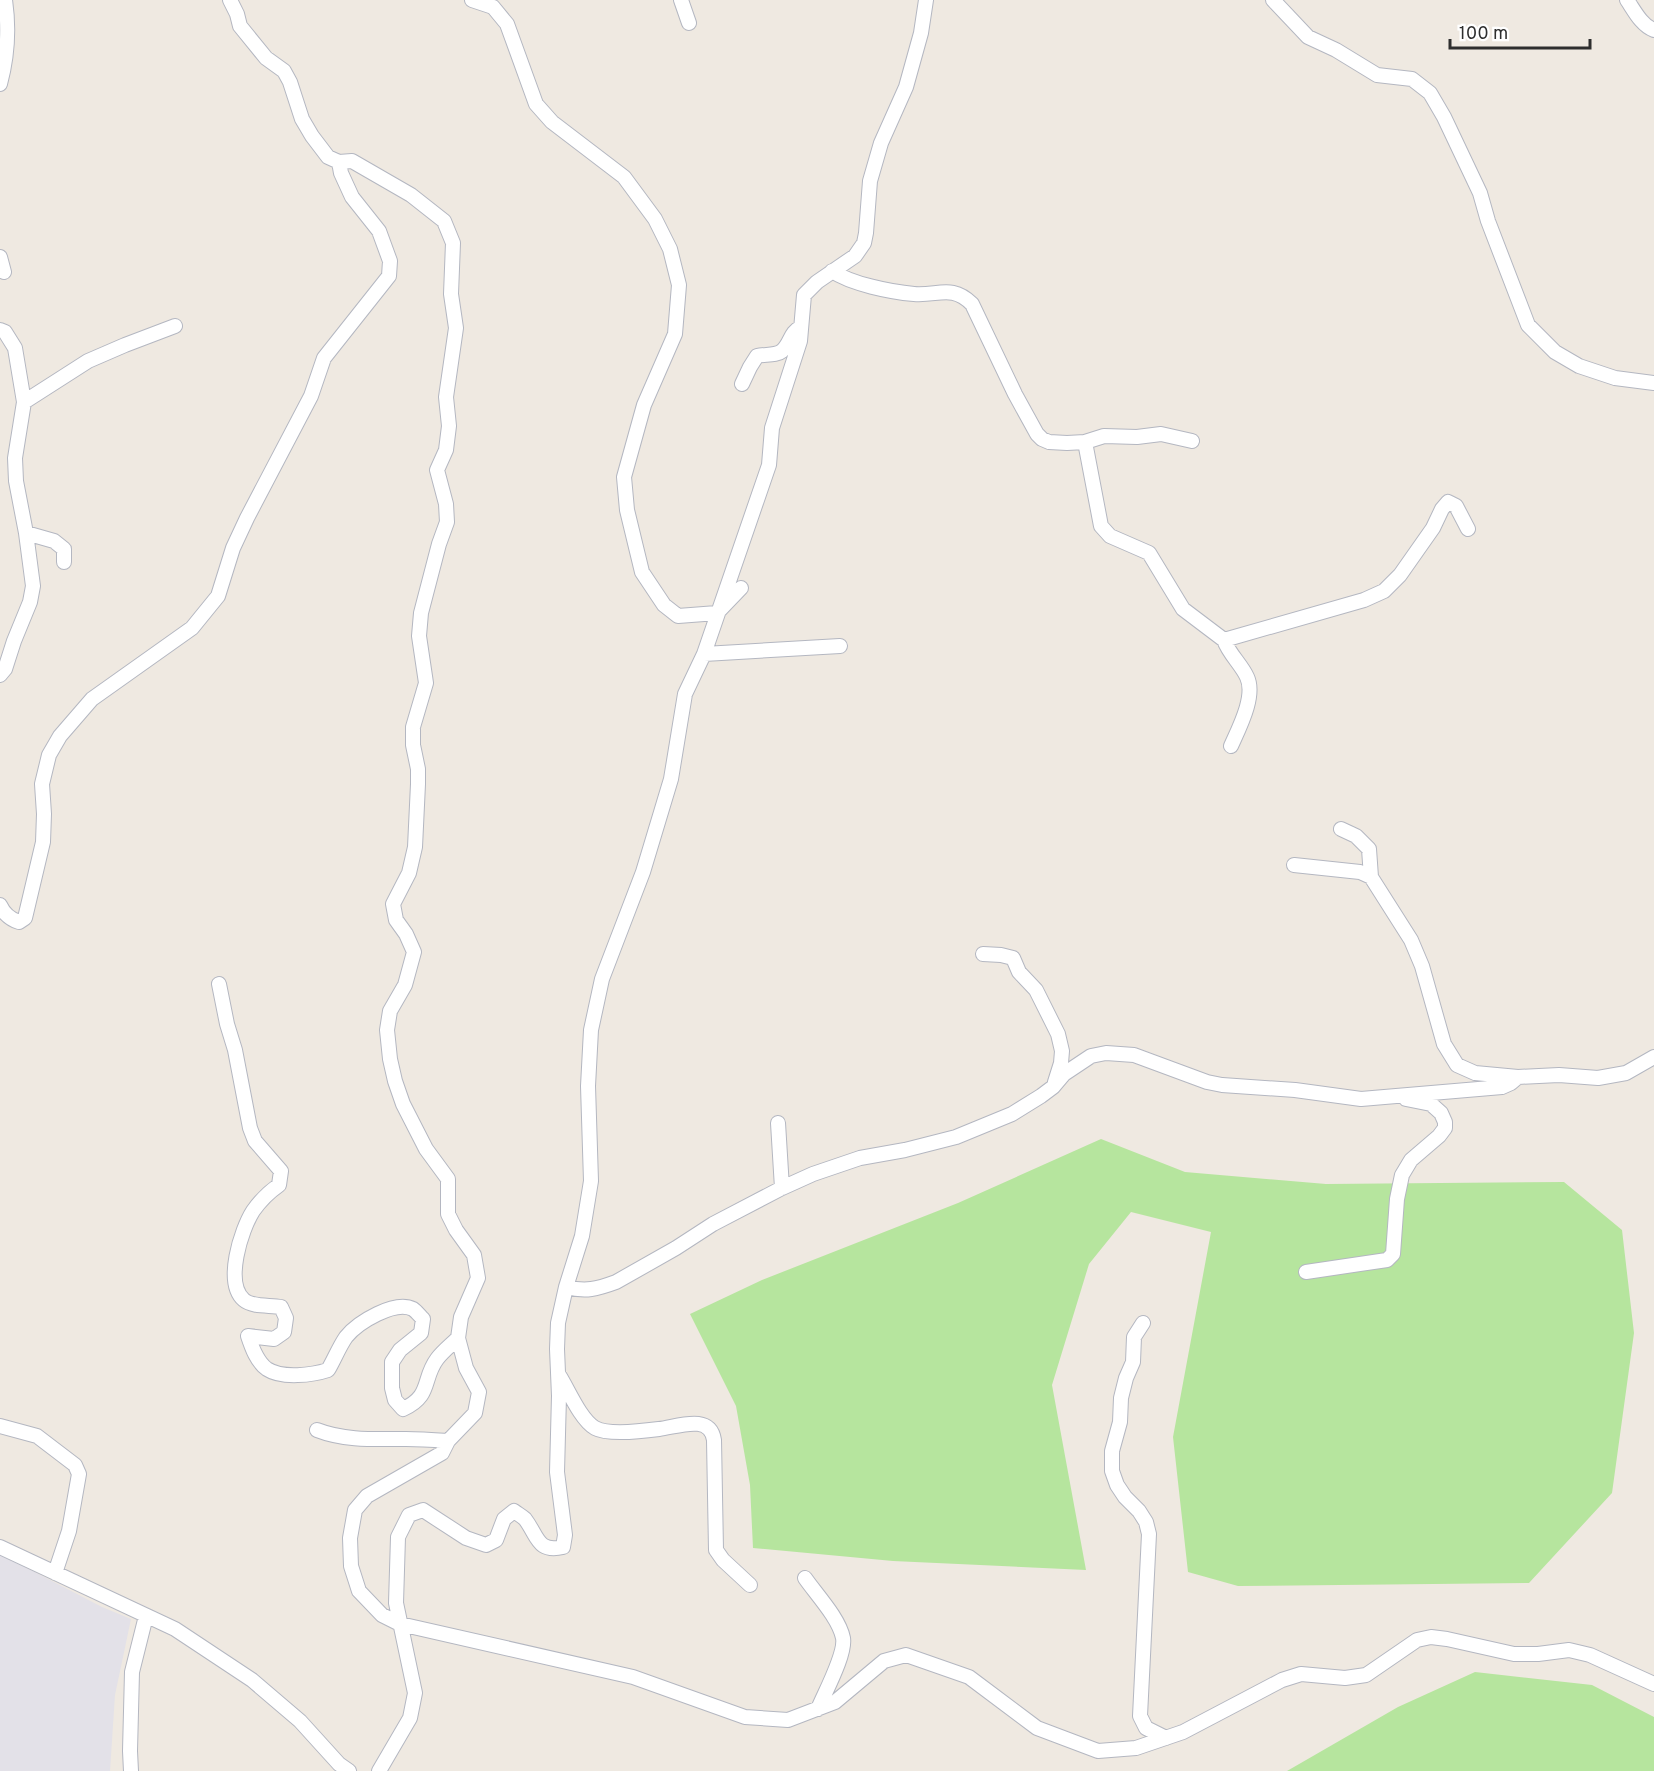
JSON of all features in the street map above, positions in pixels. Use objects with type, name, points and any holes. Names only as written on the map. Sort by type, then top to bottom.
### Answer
[{"type":"street","points":[[0,84],[7,31],[4,0]]},
{"type":"street","points":[[230,0],[240,26],[266,58],[284,71],[290,82],[302,120],[328,157],[339,162],[351,161],[411,195],[444,221],[453,243],[451,294],[456,327],[446,397],[449,426],[446,450],[437,470],[446,504],[447,522],[421,613],[419,636],[426,683],[414,727],[413,745],[418,769],[415,847],[409,873],[393,904],[396,920],[414,952],[405,986],[390,1011],[387,1030],[390,1059],[403,1104],[426,1149],[448,1179],[448,1214],[456,1230],[474,1255],[478,1278],[461,1317],[458,1338],[466,1368],[479,1392],[475,1413],[448,1441],[442,1453],[367,1496],[355,1510],[350,1538],[351,1566],[359,1591],[382,1615],[400,1624],[633,1677],[745,1717],[788,1720],[818,1709],[835,1702],[884,1661],[906,1655],[969,1677],[1037,1728],[1098,1751],[1136,1748],[1183,1732],[1282,1680],[1301,1674],[1345,1678],[1366,1675],[1417,1640],[1431,1637],[1514,1654],[1569,1650],[1590,1655],[1654,1684]]},
{"type":"street","points":[[472,0],[493,7],[507,24],[536,104],[552,122],[624,177],[655,219],[670,249],[679,285],[675,334],[644,405],[624,477],[627,510],[642,572],[664,605],[678,616],[717,613],[741,588]]},
{"type":"street","points":[[681,0],[689,23]]},
{"type":"street","points":[[379,1771],[410,1718],[415,1693],[396,1603],[398,1537],[409,1515],[423,1510],[466,1538],[486,1545],[496,1540],[504,1519],[514,1511],[524,1517],[540,1544],[552,1550],[562,1547],[565,1535],[557,1472],[558,1323],[566,1287],[582,1236],[591,1181],[588,1086],[591,1030],[602,979],[643,872],[671,779],[685,694],[704,654],[769,465],[772,428],[800,341],[804,295],[817,282],[855,256],[864,243],[870,181],[881,143],[906,87],[921,33],[926,0]]},
{"type":"street","points":[[1273,0],[1308,37],[1336,50],[1377,75],[1412,79],[1430,93],[1480,193],[1488,221],[1528,325],[1541,339],[1555,352],[1579,366],[1615,378],[1654,383]]},
{"type":"street","points":[[1627,0],[1636,15],[1654,30]]},
{"type":"street","points":[[0,905],[12,920],[19,922],[25,918],[43,842],[42,784],[49,755],[60,736],[92,699],[192,628],[218,596],[233,548],[311,396],[324,358],[389,276],[390,261],[379,231],[352,198],[341,173],[339,162]]},
{"type":"street","points":[[0,257],[4,272]]},
{"type":"street","points":[[832,272],[849,281],[901,292],[960,294],[972,304],[976,311],[1015,394],[1042,439],[1049,442],[1067,443],[1085,442],[1104,436],[1137,437],[1161,434],[1192,441]]},
{"type":"street","points":[[24,402],[88,361],[175,326]]},
{"type":"street","points":[[742,384],[750,366],[758,356],[782,351],[795,330],[801,327]]},
{"type":"street","points":[[0,330],[5,332],[15,348],[24,402],[15,458],[16,481],[33,586],[30,603],[5,669],[0,675]]},
{"type":"street","points":[[1085,442],[1101,526],[1110,536],[1149,553],[1183,609],[1224,640],[1248,678],[1250,688],[1246,710],[1231,746]]},
{"type":"street","points":[[1224,640],[1364,600],[1384,591],[1400,575],[1448,502],[1456,506],[1468,529]]},
{"type":"street","points":[[26,533],[54,541],[64,549],[64,562]]},
{"type":"street","points":[[704,654],[840,646]]},
{"type":"street","points":[[1341,829],[1356,836],[1369,849],[1371,877],[1411,940],[1422,966],[1444,1044],[1457,1065],[1475,1073],[1518,1077],[1612,1076],[1626,1073],[1654,1057]]},
{"type":"street","points":[[1294,865],[1360,872],[1371,877]]},
{"type":"street","points":[[983,954],[1013,958],[1019,972],[1036,990],[1058,1034],[1062,1051],[1061,1063],[1053,1086]]},
{"type":"street","points":[[219,984],[250,1128],[255,1141],[281,1171],[279,1185],[251,1214],[235,1263],[237,1289],[244,1300],[256,1305],[281,1307],[286,1318],[284,1332],[274,1339],[248,1336],[258,1359],[267,1369],[279,1374],[316,1374],[328,1370],[347,1337],[365,1320],[401,1306],[414,1310],[423,1319],[421,1333],[400,1350],[392,1362],[392,1388],[395,1400],[403,1409],[415,1404],[423,1394],[437,1359],[458,1338]]},
{"type":"street","points":[[566,1287],[581,1290],[598,1289],[616,1282],[713,1224],[813,1174],[860,1158],[905,1150],[956,1137],[1012,1114],[1041,1096],[1064,1074],[1090,1056],[1121,1053],[1134,1055],[1207,1082],[1222,1085],[1295,1090],[1361,1100],[1502,1087],[1518,1077]]},
{"type":"street","points":[[1306,1272],[1387,1260],[1393,1254],[1402,1175],[1411,1160],[1445,1128],[1441,1113],[1431,1104],[1398,1097]]},
{"type":"street","points":[[778,1123],[782,1188]]},
{"type":"street","points":[[1143,1323],[1134,1337],[1133,1362],[1121,1398],[1120,1422],[1112,1451],[1112,1472],[1118,1485],[1146,1522],[1149,1534],[1140,1716],[1146,1728],[1166,1738]]},
{"type":"street","points":[[558,1373],[587,1421],[596,1429],[607,1432],[660,1429],[691,1423],[707,1426],[714,1440],[716,1550],[723,1560],[750,1585]]},
{"type":"street","points":[[0,1426],[37,1436],[75,1465],[79,1474],[69,1531],[55,1573]]},
{"type":"street","points":[[317,1430],[329,1435],[392,1440],[448,1441]]},
{"type":"street","points":[[0,1547],[174,1629],[252,1680],[300,1721],[339,1764],[349,1771]]},
{"type":"street","points":[[804,1578],[835,1620],[843,1638],[841,1654],[818,1709]]},
{"type":"street","points":[[131,1771],[132,1672],[146,1616]]},
{"type":"shaded area","points":[[0,1554],[102,1607],[131,1619],[115,1695],[110,1771],[0,1771]]},
{"type":"green space","points":[[1101,1139],[1185,1172],[1326,1184],[1564,1182],[1622,1230],[1634,1333],[1612,1493],[1529,1583],[1238,1586],[1188,1572],[1173,1437],[1211,1232],[1131,1212],[1089,1264],[1052,1385],[1086,1570],[893,1561],[753,1548],[750,1485],[736,1406],[690,1314],[762,1280],[958,1203]]},
{"type":"green space","points":[[1475,1672],[1592,1685],[1654,1717],[1654,1771],[1287,1771],[1398,1707]]}]
